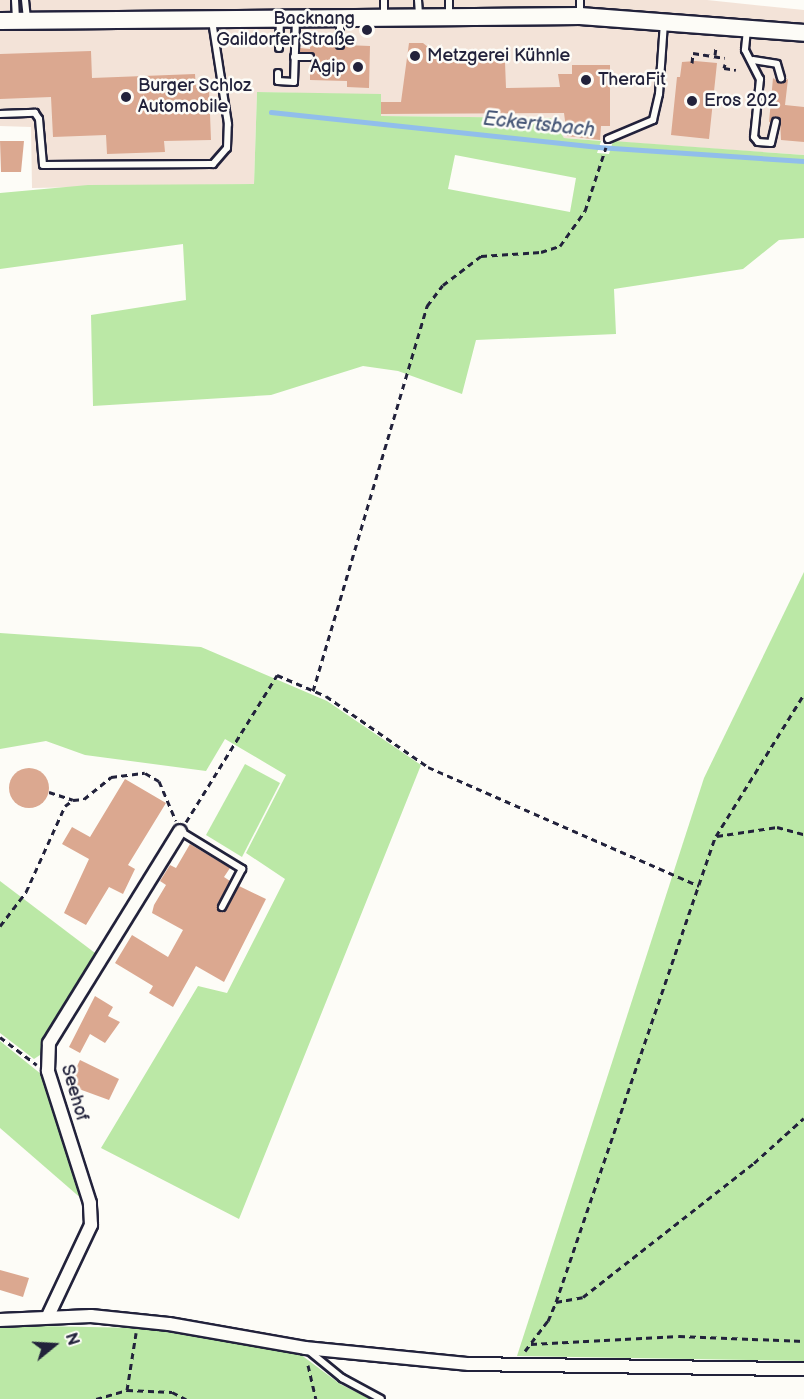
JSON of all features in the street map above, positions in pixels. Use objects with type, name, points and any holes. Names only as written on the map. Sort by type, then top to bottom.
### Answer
[{"type":"street","points":[[14,21],[340,15],[384,7],[580,8],[665,20],[804,33]]},
{"type":"street","name":"Seehof","points":[[48,1316],[92,1225],[90,1203],[48,1071],[49,1043],[180,831]]},
{"type":"street","points":[[0,1320],[48,1316],[138,1321],[255,1338],[305,1348],[469,1364],[804,1369]]},
{"type":"lane","points":[[14,21],[15,0]]},
{"type":"lane","points":[[14,21],[26,0]]},
{"type":"lane","points":[[340,15],[340,45]]},
{"type":"lane","points":[[279,48],[288,16]]},
{"type":"lane","points":[[278,74],[278,81],[294,82],[294,57],[288,16]]},
{"type":"lane","points":[[0,114],[35,113],[39,119],[43,165],[213,164],[227,148],[228,124],[212,17]]},
{"type":"lane","points":[[608,139],[653,120],[659,94],[665,20]]},
{"type":"lane","points":[[747,26],[745,50],[753,60],[760,79],[754,136],[758,142],[771,143],[776,122]]},
{"type":"lane","points":[[294,57],[310,57]]},
{"type":"lane","points":[[753,60],[777,64],[781,78]]},
{"type":"lane","points":[[180,831],[242,869],[222,907]]},
{"type":"lane","points":[[305,1348],[342,1378],[381,1399]]},
{"type":"path","points":[[715,55],[716,47]]},
{"type":"path","points":[[692,63],[693,53],[725,58]]},
{"type":"path","points":[[725,64],[724,68],[736,70]]},
{"type":"path","points":[[313,691],[427,306],[443,285],[481,256],[541,252],[560,246],[585,211],[603,156]]},
{"type":"path","points":[[180,831],[277,675],[313,691],[428,767],[699,886]]},
{"type":"path","points":[[514,1364],[548,1321],[556,1302],[716,836],[804,694]]},
{"type":"path","points":[[0,926],[26,892],[65,806],[73,800],[84,798],[111,777],[145,773],[159,781],[180,831]]},
{"type":"path","points":[[49,792],[73,800]]},
{"type":"path","points":[[716,836],[777,827],[804,834]]},
{"type":"path","points":[[0,1036],[48,1071]]},
{"type":"path","points":[[556,1302],[583,1297],[754,1163],[804,1118]]},
{"type":"path","points":[[127,1390],[138,1321]]},
{"type":"path","points":[[531,1344],[679,1336],[804,1341]]},
{"type":"path","points":[[305,1348],[316,1399]]},
{"type":"path","points":[[96,1399],[127,1390],[172,1392],[186,1399]]},
{"type":"shaded area","points":[[0,0],[707,0],[804,10],[804,155],[564,138],[550,118],[380,116],[381,95],[257,92],[254,184],[32,188],[31,127],[0,126]]},
{"type":"green space","points":[[257,92],[381,94],[381,116],[551,118],[564,138],[601,141],[597,153],[609,154],[613,141],[804,155],[804,238],[779,240],[743,269],[614,289],[616,334],[476,340],[462,394],[398,371],[363,366],[271,395],[93,406],[91,315],[186,300],[183,244],[0,269],[0,193],[88,185],[254,184]],"holes":[[[455,155],[576,178],[570,212],[448,189]]]},
{"type":"green space","points":[[804,572],[804,1361],[517,1356],[704,778]]},
{"type":"green space","points":[[0,633],[201,647],[327,701],[421,765],[239,1219],[101,1148],[198,986],[227,993],[285,879],[246,853],[286,775],[225,739],[206,771],[85,755],[46,741],[0,749]]},
{"type":"green space","points":[[245,764],[280,783],[242,857],[206,835]]},
{"type":"green space","points":[[0,881],[99,956],[40,1055],[34,1059],[0,1033]]},
{"type":"green space","points":[[0,1041],[41,1074],[83,1200],[0,1128]]},
{"type":"green space","points":[[37,1326],[142,1328],[300,1354],[340,1384],[370,1399],[0,1399],[0,1328]]},
{"type":"building","points":[[311,35],[332,35],[332,45],[339,50],[345,45],[370,46],[369,88],[347,87],[347,81],[310,80],[310,62],[315,55],[300,52],[300,48],[310,49]]},
{"type":"building","points":[[409,43],[423,43],[434,52],[495,51],[496,62],[505,62],[506,88],[560,87],[558,74],[572,74],[572,65],[610,65],[610,126],[601,126],[600,140],[567,136],[564,113],[381,114],[381,102],[401,102]]},
{"type":"building","points":[[91,51],[92,78],[195,74],[196,88],[209,88],[211,140],[164,141],[165,152],[107,154],[106,135],[53,137],[51,97],[0,99],[0,54]]},
{"type":"building","points":[[682,62],[717,63],[709,139],[671,135],[677,77],[680,77]]},
{"type":"building","points":[[773,78],[780,83],[788,79],[785,105],[804,107],[804,142],[781,140],[780,119],[769,122]]},
{"type":"building","points":[[0,141],[24,141],[21,172],[1,172]]},
{"type":"building","points":[[29,768],[37,769],[43,774],[48,780],[48,796],[43,802],[37,807],[29,808],[21,807],[15,802],[10,796],[9,788],[10,780],[15,774],[21,769]]},
{"type":"building","points":[[125,779],[166,803],[128,865],[135,869],[123,894],[109,887],[86,925],[64,913],[89,859],[62,844],[72,827],[90,837]]},
{"type":"building","points":[[190,844],[230,868],[224,877],[230,881],[217,905],[219,911],[226,910],[239,886],[266,899],[224,982],[196,966],[173,1007],[149,993],[153,986],[115,963],[132,935],[168,957],[183,930],[152,913],[166,885],[160,881],[170,865],[176,868]]},
{"type":"building","points":[[95,996],[113,1007],[108,1016],[120,1022],[105,1043],[90,1034],[80,1053],[69,1047]]},
{"type":"building","points":[[80,1060],[119,1079],[109,1100],[68,1085]]},
{"type":"building","points":[[0,1270],[29,1278],[23,1297],[0,1290]]},
{"type":"waterway","name":"Eckertsbach","points":[[271,112],[598,147],[804,161]]},
{"type":"place","name":"Backnang Gaildorfer Straße","points":[[367,30]]},
{"type":"place","name":"Metzgerei Kühnle","points":[[415,56]]},
{"type":"place","name":"Agip","points":[[358,67]]},
{"type":"place","name":"TheraFit","points":[[586,80]]},
{"type":"place","name":"Burger Schloz Automobile","points":[[126,97]]},
{"type":"place","name":"Eros 202","points":[[692,101]]}]
